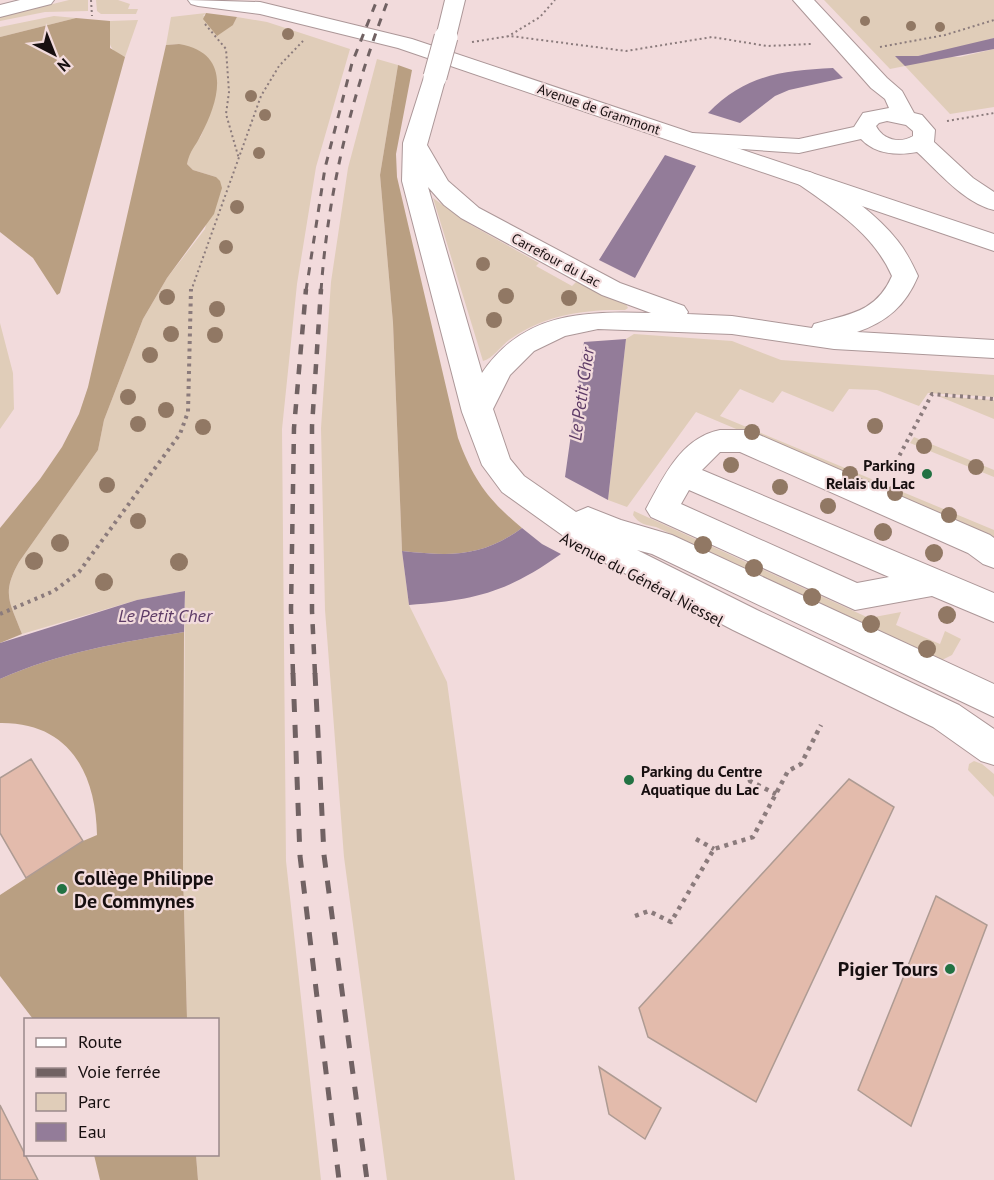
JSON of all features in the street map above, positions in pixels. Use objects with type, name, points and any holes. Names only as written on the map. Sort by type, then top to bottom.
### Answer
[{"type":"street","points":[[0,11],[44,0]]},
{"type":"street","points":[[279,0],[349,21],[405,43]]},
{"type":"street","points":[[307,0],[349,21]]},
{"type":"street","name":"Avenue du Général Niessel","points":[[455,0],[415,143],[414,181],[477,412],[497,465],[513,484],[601,546],[745,620],[946,716],[994,749]]},
{"type":"street","points":[[803,0],[879,83],[894,96],[905,117]]},
{"type":"street","name":"Avenue de Grammont","points":[[200,10],[260,8],[405,43],[994,243]]},
{"type":"street","points":[[692,140],[799,146],[869,125],[886,114],[905,117],[920,125],[924,130],[924,139],[920,142],[906,147],[877,142],[869,125],[875,110],[879,83]]},
{"type":"street","points":[[920,142],[964,183],[994,203]]},
{"type":"street","name":"Carrefour du Lac","points":[[415,143],[436,184],[458,205],[479,219],[611,289],[665,309],[732,325]]},
{"type":"street","name":"Carrefour du Lac","points":[[778,331],[827,330],[866,319],[894,298],[905,276],[894,251],[879,233],[805,178]]},
{"type":"street","name":"Carrefour du Lac","points":[[477,412],[488,386],[506,359],[524,344],[547,332],[570,324],[598,320],[732,325],[834,340],[994,349]]},
{"type":"street","points":[[934,582],[855,597],[662,508],[682,474],[706,443],[720,439],[744,441],[979,544],[994,555]]},
{"type":"street","points":[[682,474],[994,608]]},
{"type":"street","name":"Avenue du Général Niessel","points":[[513,484],[612,530],[661,544],[964,685],[994,702]]},
{"type":"path","points":[[91,0],[92,16]]},
{"type":"path","points":[[506,38],[531,24],[551,7],[555,0]]},
{"type":"path","points":[[200,10],[226,49],[230,92],[226,114],[239,159]]},
{"type":"path","points":[[877,47],[945,35],[994,20]]},
{"type":"path","points":[[0,614],[54,591],[79,572],[180,434],[188,412],[189,296],[268,83],[290,52],[312,37]]},
{"type":"path","points":[[469,43],[506,38],[543,38],[624,51],[655,49],[709,37],[731,38],[775,47],[843,44]]},
{"type":"path","points":[[945,121],[994,112]]},
{"type":"path","points":[[896,462],[932,394],[994,399]]},
{"type":"path","points":[[635,916],[649,911],[671,922],[714,849],[753,837],[788,771],[801,764],[821,725]]},
{"type":"path","points":[[747,771],[750,781],[776,794]]},
{"type":"path","points":[[696,839],[714,849]]},
{"type":"green space","points":[[69,0],[88,0],[88,11],[45,12],[0,21],[0,17]]},
{"type":"green space","points":[[96,0],[118,0],[130,4],[128,9],[138,9],[136,14],[101,14],[97,11]]},
{"type":"green space","points":[[824,0],[994,0],[994,38],[964,47],[918,56],[905,56],[960,57],[994,49],[994,107],[950,114],[905,66],[890,69]]},
{"type":"green space","points":[[206,13],[203,16],[233,25],[237,17],[267,22],[350,49],[316,167],[297,284],[282,429],[286,861],[321,1180],[198,1180],[196,1156],[219,1156],[219,1018],[187,1018],[183,873],[185,591],[137,600],[22,634],[9,598],[10,582],[19,562],[98,450],[104,420],[143,319],[167,278],[205,229],[216,177],[193,170],[187,164],[189,151],[201,136],[214,102],[179,44],[166,45],[171,17]]},
{"type":"green space","points":[[54,16],[76,18],[0,37],[0,27]]},
{"type":"green space","points":[[138,20],[125,57],[111,47],[110,21]]},
{"type":"green space","points":[[377,59],[398,65],[380,175],[393,323],[402,551],[409,605],[447,682],[515,1180],[387,1180],[344,857],[325,610],[321,428],[331,282],[348,168]]},
{"type":"green space","points":[[433,198],[471,225],[539,263],[536,266],[572,286],[576,282],[626,304],[628,308],[580,312],[538,324],[512,338],[483,361]]},
{"type":"green space","points":[[0,323],[13,373],[14,409],[0,429]]},
{"type":"green space","points":[[634,334],[732,341],[781,360],[994,375],[994,397],[928,393],[919,406],[877,390],[849,389],[833,412],[782,391],[773,403],[740,389],[720,416],[994,530],[994,541],[987,535],[696,412],[627,507],[608,500],[626,339]]},
{"type":"green space","points":[[938,396],[994,400],[994,419]]},
{"type":"green space","points":[[914,437],[994,470],[994,477],[910,443]]},
{"type":"green space","points":[[634,511],[869,618],[901,612],[896,625],[940,644],[945,631],[961,639],[952,655],[942,660],[656,527],[643,524],[633,515]]},
{"type":"green space","points":[[974,761],[982,764],[994,774],[994,797],[968,770],[969,764]]},
{"type":"shaded area","points":[[206,13],[237,17],[233,25],[217,36],[203,19]]},
{"type":"shaded area","points":[[76,18],[110,21],[110,48],[125,57],[60,293],[57,295],[33,258],[0,232],[0,37]]},
{"type":"shaded area","points":[[179,44],[196,49],[207,57],[214,67],[217,79],[213,107],[187,164],[193,170],[216,177],[222,188],[214,214],[167,278],[143,319],[104,420],[98,450],[13,573],[9,598],[22,634],[0,643],[0,528],[40,479],[62,447],[79,414],[88,387],[166,45]]},
{"type":"shaded area","points":[[398,65],[412,70],[396,154],[397,177],[458,438],[483,488],[522,528],[493,545],[465,553],[435,554],[402,551],[393,323],[380,175]]},
{"type":"shaded area","name":"Collège Philippe De Commynes","points":[[184,632],[183,873],[187,1018],[32,1018],[0,976],[0,895],[83,841],[97,835],[95,812],[84,772],[74,755],[61,742],[44,731],[24,725],[0,723],[0,679],[44,662],[114,644]]},
{"type":"shaded area","points":[[94,1156],[196,1156],[198,1180],[100,1180]]},
{"type":"water","points":[[994,38],[994,49],[905,66],[895,56],[918,56]]},
{"type":"water","points":[[833,68],[843,78],[789,90],[775,96],[740,123],[708,113],[722,100],[751,82],[781,73]]},
{"type":"water","points":[[665,155],[696,166],[635,278],[599,260]]},
{"type":"water","points":[[626,339],[608,500],[565,477],[584,342]]},
{"type":"water","points":[[522,528],[542,544],[561,554],[523,578],[489,592],[472,597],[409,605],[402,551],[435,554],[465,553],[493,545]]},
{"type":"water","name":"Le Petit Cher","points":[[185,591],[184,632],[67,655],[0,679],[0,643],[137,600]]},
{"type":"building","points":[[31,759],[83,841],[26,878],[0,833],[0,778]]},
{"type":"building","points":[[849,779],[894,807],[756,1102],[648,1037],[639,1008]]},
{"type":"building","points":[[936,896],[987,925],[911,1126],[858,1090]]},
{"type":"building","points":[[599,1067],[661,1108],[645,1139],[609,1114]]},
{"type":"building","points":[[0,1105],[38,1180],[0,1180]]},
{"type":"railway","points":[[306,291],[325,168],[352,63],[377,0]]},
{"type":"railway","points":[[321,291],[329,216],[344,143],[363,71],[388,0]]},
{"type":"railway","points":[[293,674],[291,609],[294,428],[306,289]]},
{"type":"railway","points":[[315,674],[312,611],[312,426],[321,289]]},
{"type":"railway","points":[[293,673],[300,856],[339,1180]]},
{"type":"railway","points":[[315,673],[324,855],[367,1180]]},
{"type":"place","name":"Parking Relais du Lac","points":[[927,474]]},
{"type":"place","name":"Parking du Centre Aquatique du Lac","points":[[629,780]]},
{"type":"place","name":"Collège Philippe De Commynes","points":[[62,889]]},
{"type":"place","name":"Pigier Tours","points":[[950,969]]}]
